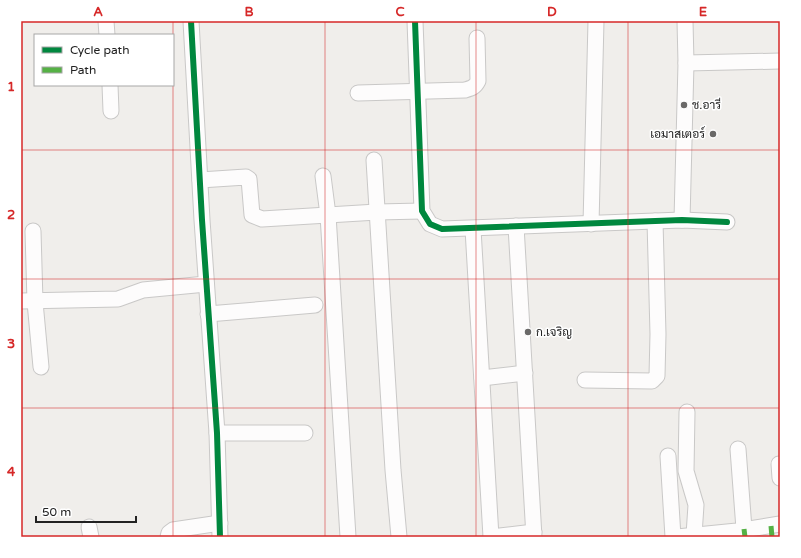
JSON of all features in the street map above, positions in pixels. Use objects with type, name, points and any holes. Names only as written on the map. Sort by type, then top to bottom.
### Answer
[{"type":"street","points":[[106,21],[107,34]]},
{"type":"street","points":[[168,537],[169,533],[173,530],[220,530],[217,433],[206,284],[192,21]]},
{"type":"street","points":[[415,21],[422,211],[430,224],[442,230],[682,220],[727,222]]},
{"type":"street","points":[[591,224],[596,21]]},
{"type":"street","points":[[682,220],[686,63],[685,21]]},
{"type":"street","points":[[358,93],[465,90],[476,86],[479,74],[477,38]]},
{"type":"street","points":[[686,63],[780,62]]},
{"type":"street","points":[[110,86],[111,111]]},
{"type":"street","points":[[374,160],[393,470],[399,537]]},
{"type":"street","points":[[323,176],[328,215],[348,537]]},
{"type":"street","points":[[200,180],[246,177],[249,179],[252,215],[257,218],[422,211]]},
{"type":"street","points":[[585,380],[652,381],[657,376],[658,334],[655,221]]},
{"type":"street","points":[[473,229],[491,537],[534,534],[516,226]]},
{"type":"street","points":[[33,231],[28,302],[40,367]]},
{"type":"street","points":[[28,302],[118,299],[143,290],[206,284]]},
{"type":"street","points":[[208,314],[315,305]]},
{"type":"street","points":[[482,378],[525,374]]},
{"type":"street","points":[[687,412],[686,471],[696,504],[687,536]]},
{"type":"street","points":[[217,433],[305,433]]},
{"type":"street","points":[[738,449],[744,529]]},
{"type":"street","points":[[668,456],[673,537]]},
{"type":"street","points":[[677,537],[737,531],[780,524]]},
{"type":"marked path","points":[[771,526],[772,537]]},
{"type":"marked path","points":[[744,529],[745,537]]},
{"type":"cycle path","points":[[191,21],[202,220],[217,433],[220,537]]},
{"type":"cycle path","points":[[415,21],[422,211],[430,224],[442,229],[682,220],[727,222]]},
{"type":"place","name":"ช.อารี","points":[[684,105]]},
{"type":"place","name":"เอมาสเตอร์","points":[[713,134]]},
{"type":"place","name":"ก.เจริญ","points":[[528,332]]}]
